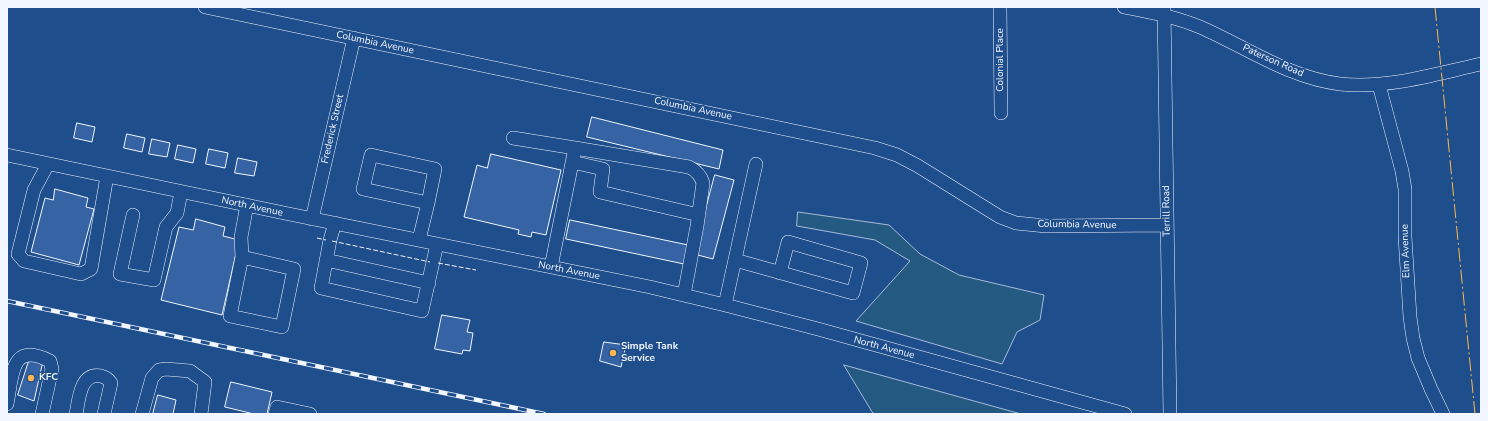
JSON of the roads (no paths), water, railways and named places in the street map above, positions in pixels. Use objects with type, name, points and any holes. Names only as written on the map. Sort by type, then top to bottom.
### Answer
[{"type":"street","name":"Columbia Avenue","points":[[205,7],[874,148],[897,155],[918,166],[1000,217],[1016,223],[1046,226],[1167,225]]},
{"type":"street","name":"Colonial Place","points":[[1000,7],[1001,113]]},
{"type":"street","name":"Paterson Road","points":[[1124,7],[1164,11],[1299,74],[1340,84],[1379,85],[1402,82],[1481,64]]},
{"type":"street","name":"Terrill Road","points":[[1164,11],[1170,414]]},
{"type":"street","name":"Frederick Street","points":[[312,219],[354,38]]},
{"type":"street","name":"Elm Avenue","points":[[1379,85],[1398,153],[1404,183],[1410,317],[1413,338],[1418,358],[1428,383],[1444,414]]},
{"type":"street","points":[[513,138],[689,167],[695,170],[703,183],[699,215],[684,295]]},
{"type":"street","points":[[551,267],[575,148]]},
{"type":"street","points":[[419,240],[428,203],[435,169],[371,155],[363,189],[428,203]]},
{"type":"street","name":"North Avenue","points":[[7,156],[684,295],[1125,414]]},
{"type":"street","points":[[572,162],[603,169],[600,192],[699,215]]},
{"type":"street","points":[[48,164],[34,190],[18,254],[24,261],[81,274],[90,269],[107,176]]},
{"type":"street","points":[[725,305],[756,164]]},
{"type":"street","points":[[133,215],[120,274],[154,280],[166,227],[177,213],[181,192]]},
{"type":"street","points":[[242,257],[294,269],[282,327],[230,316],[242,257],[240,237],[247,206]]},
{"type":"street","points":[[334,223],[321,288],[407,308],[422,311],[437,244]]},
{"type":"street","points":[[735,260],[853,293],[861,263],[788,242],[780,272]]},
{"type":"street","points":[[326,260],[429,282]]},
{"type":"street","points":[[7,404],[16,364],[21,357],[27,354],[42,356],[50,361],[52,369],[42,414]]},
{"type":"street","points":[[142,414],[152,378],[159,370],[166,369],[190,371],[205,382],[201,414]]},
{"type":"street","points":[[76,414],[82,387],[85,381],[88,378],[97,376],[105,377],[109,379],[111,383],[104,414]]},
{"type":"street","points":[[275,414],[277,407],[310,414]]},
{"type":"railway","points":[[7,301],[544,414]]},
{"type":"place","name":"Simple Tank Service","points":[[613,353]]},
{"type":"place","name":"KFC","points":[[31,378]]}]
